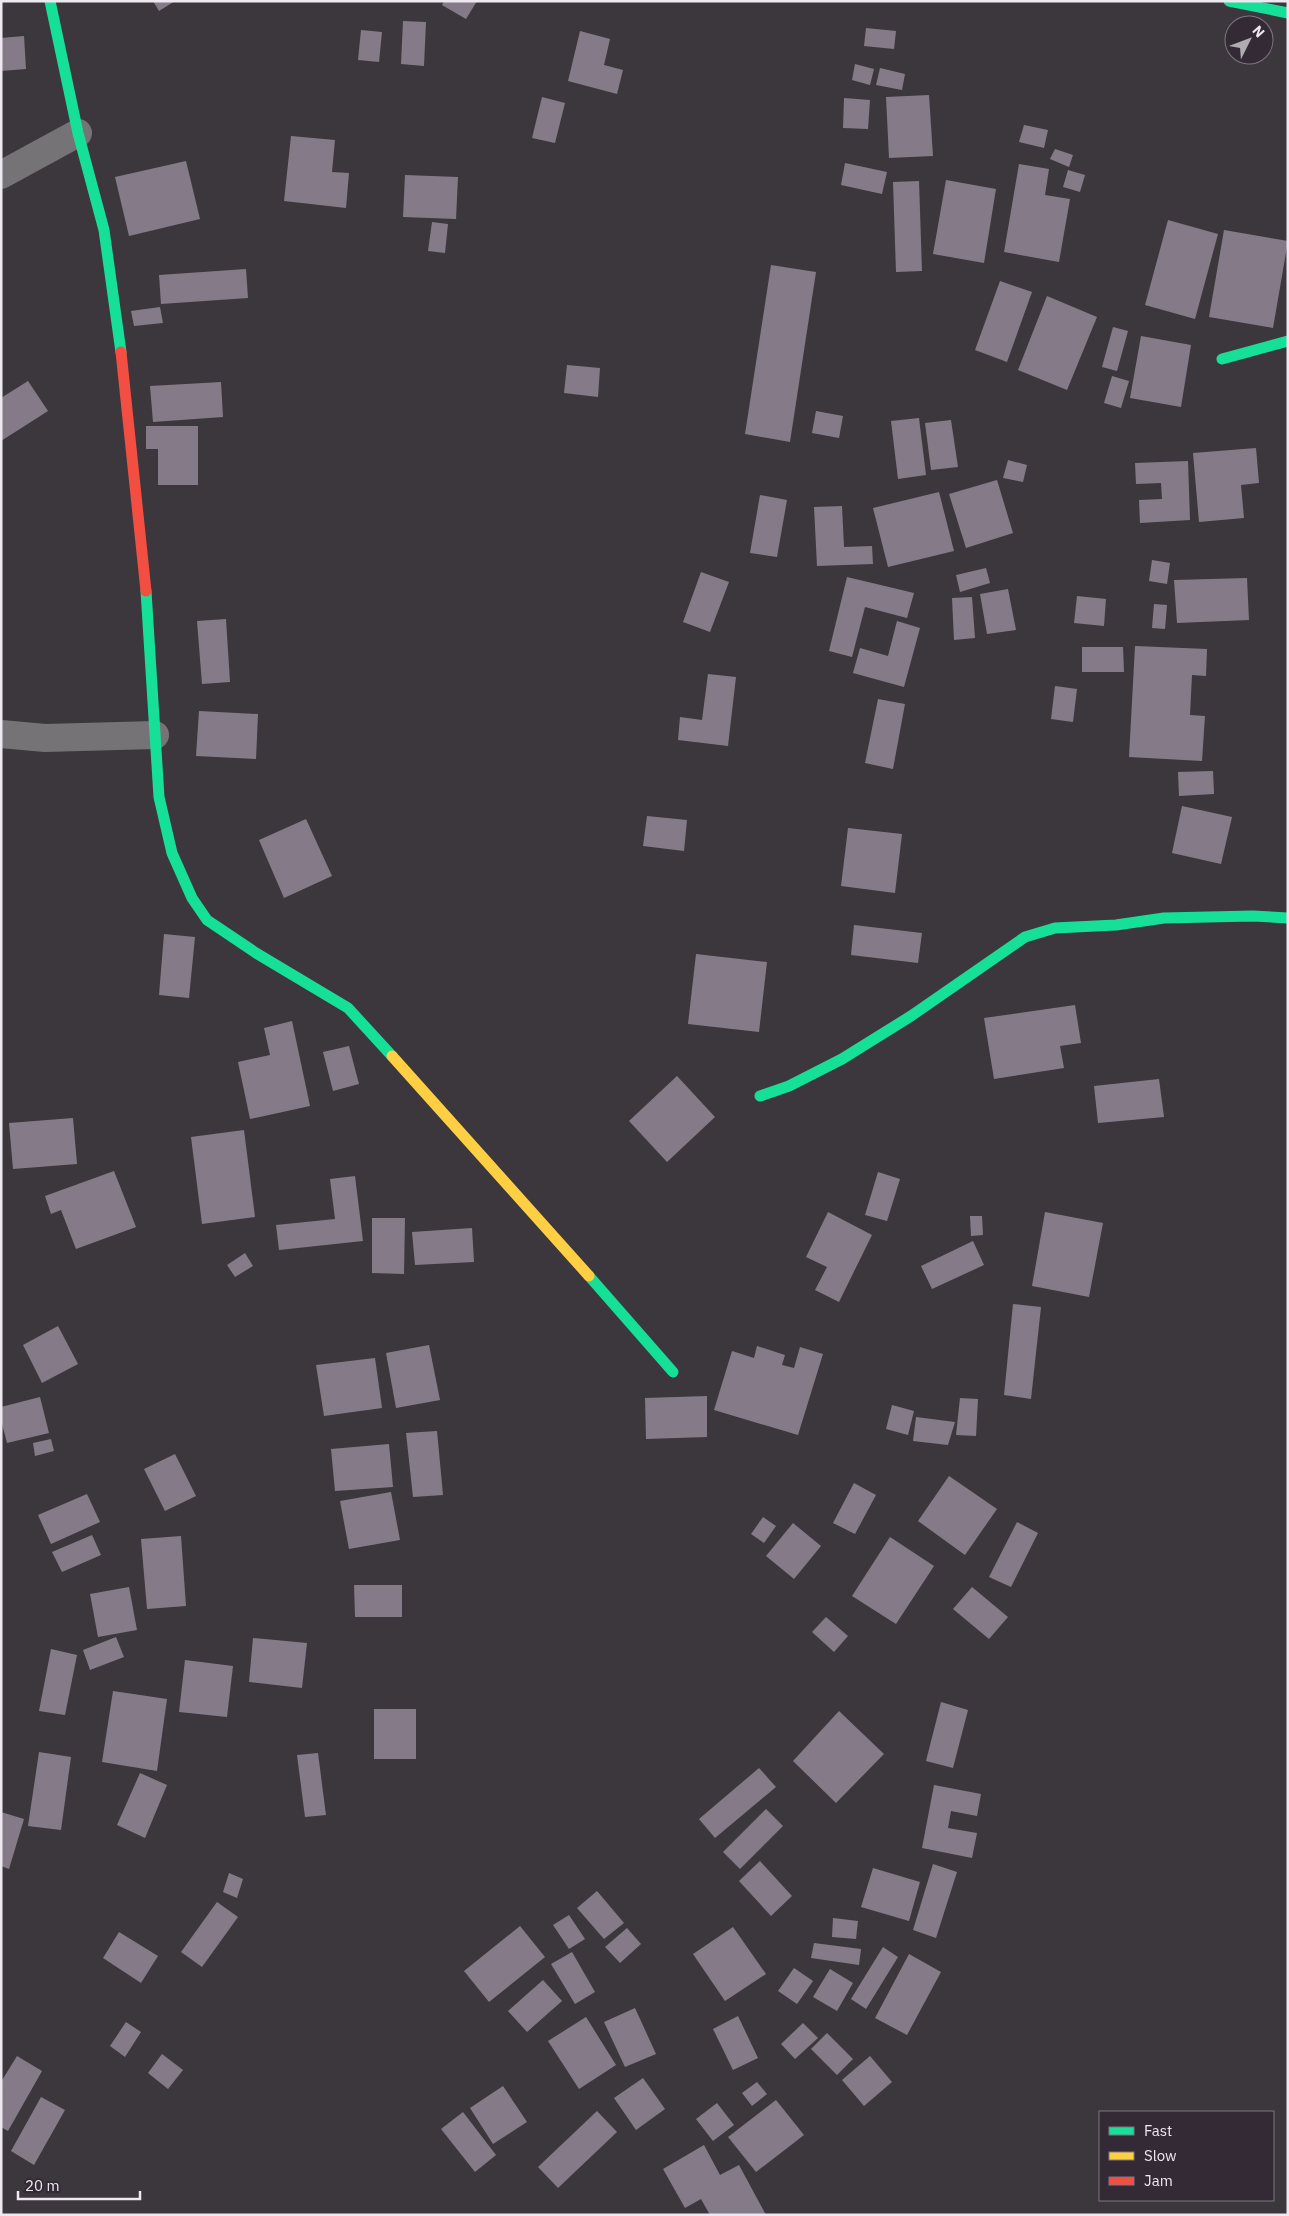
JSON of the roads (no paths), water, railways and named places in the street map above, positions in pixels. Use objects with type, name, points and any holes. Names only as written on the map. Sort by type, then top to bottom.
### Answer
[{"type":"street","points":[[50,1],[78,133],[104,230],[124,365],[143,549],[159,797],[172,854],[192,898],[207,920],[256,953],[348,1008],[569,1252],[673,1372]]},
{"type":"street","points":[[1229,1],[1288,13]]},
{"type":"street","points":[[1,175],[78,133]]},
{"type":"street","points":[[1222,359],[1288,341]]},
{"type":"street","points":[[1,734],[45,738],[155,735]]},
{"type":"street","points":[[760,1096],[789,1086],[842,1059],[911,1016],[1025,937],[1055,928],[1116,925],[1164,918],[1254,916],[1288,918]]}]
